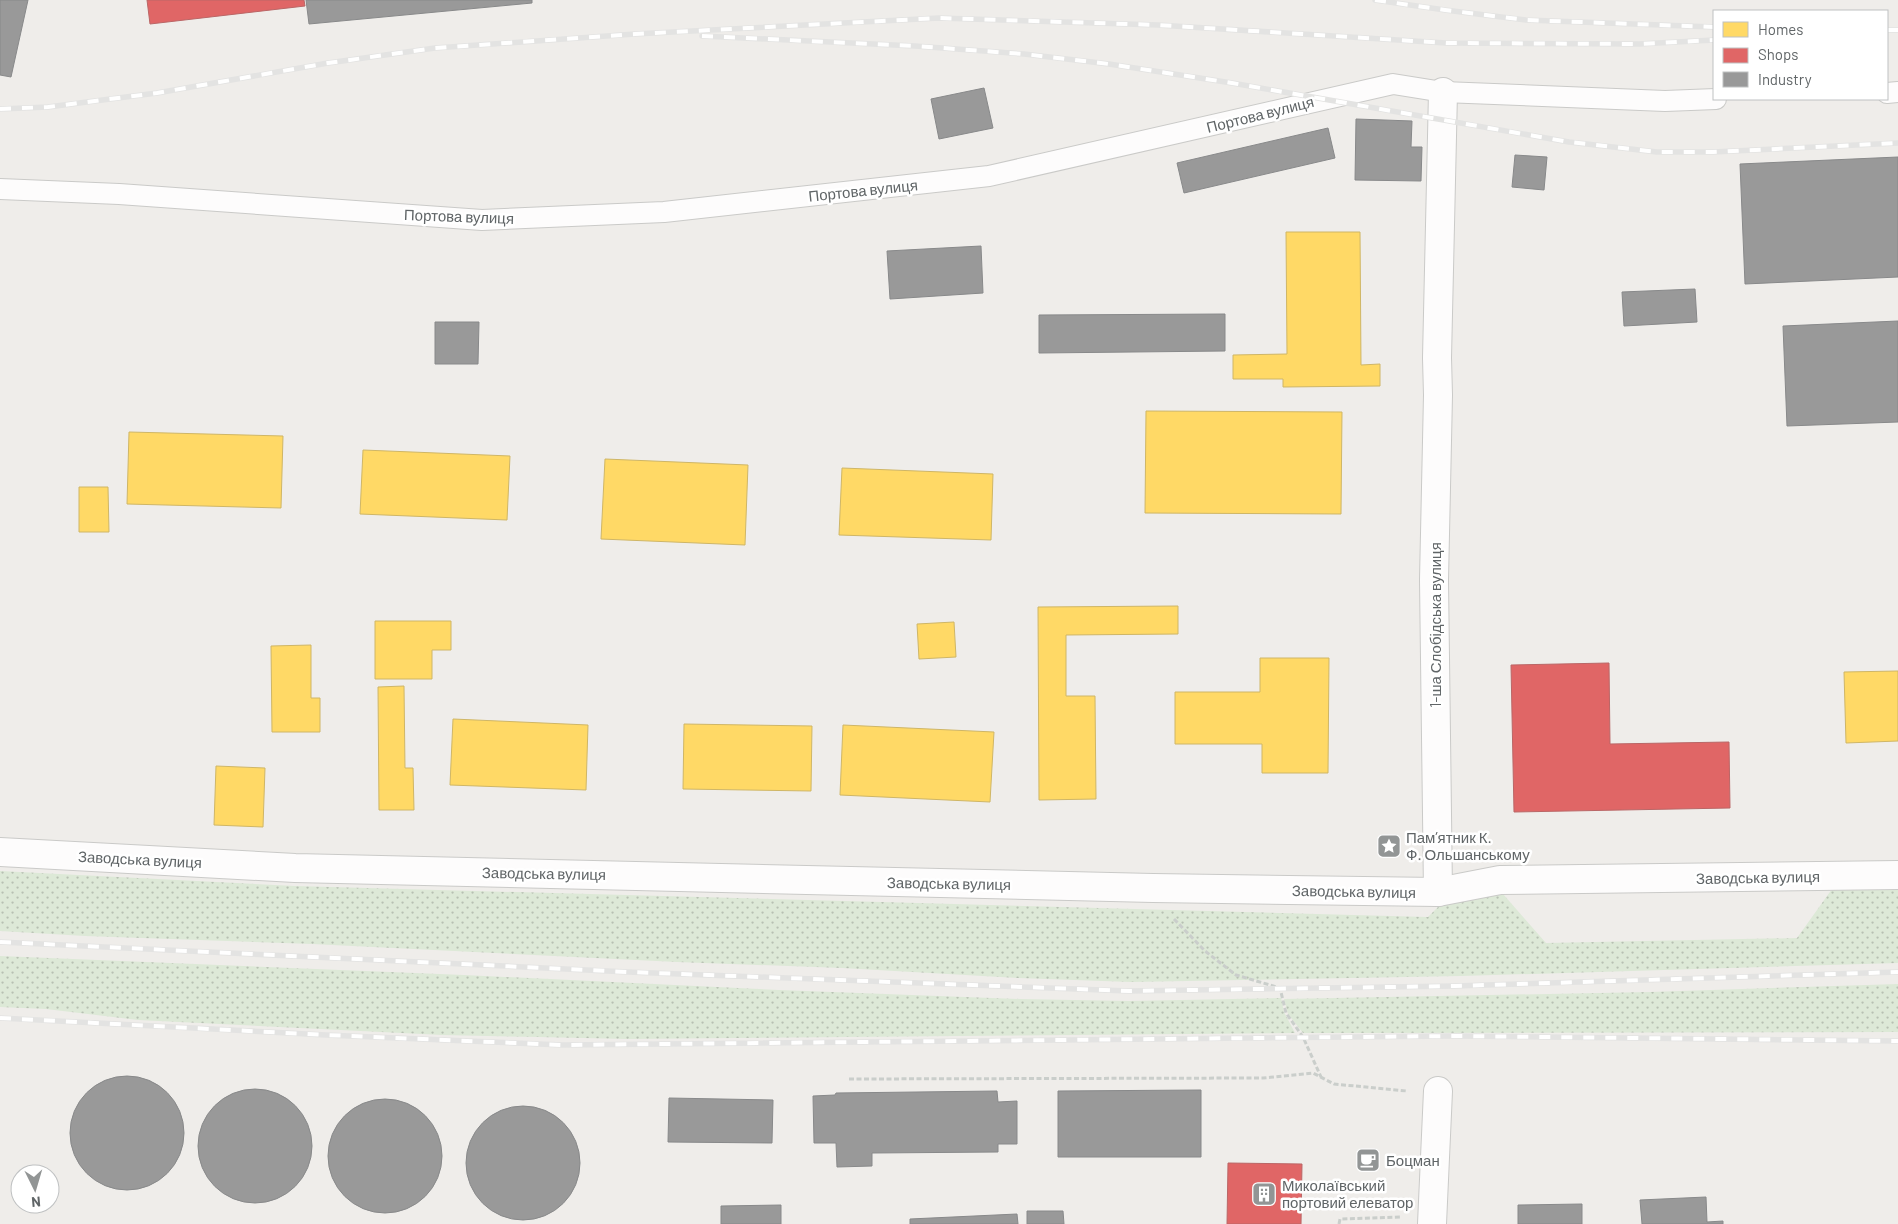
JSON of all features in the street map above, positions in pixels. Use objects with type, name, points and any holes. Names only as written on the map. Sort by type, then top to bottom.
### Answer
[{"type":"street","name":"1-ша Слобідська вулиця","points":[[1438,892],[1434,580],[1443,92]]},
{"type":"street","name":"Заводська вулиця","points":[[0,852],[295,868],[1152,888],[1438,892],[1500,880],[1898,875]]},
{"type":"street","points":[[1421,1220],[1427,1091]]},
{"type":"lane","name":"Портова вулиця","points":[[0,189],[119,194],[482,220],[664,212],[989,176],[1394,84],[1443,92],[1665,100],[1713,99]]},
{"type":"path","points":[[1152,888],[1177,924],[1205,952],[1236,975],[1280,988],[1286,1013],[1303,1037],[1321,1078]]},
{"type":"path","points":[[849,1079],[1263,1078],[1313,1073],[1334,1084],[1427,1091]]},
{"type":"path","points":[[1339,1224],[1340,1219],[1421,1220]]},
{"type":"green space","points":[[0,871],[295,886],[1428,917],[1447,898],[1503,894],[1546,943],[1797,938],[1832,889],[1898,887],[1898,963],[1461,976],[1131,982],[312,944],[85,936],[0,931]]},
{"type":"green space","points":[[0,956],[1020,999],[1129,1001],[1281,998],[1284,1012],[1295,1033],[627,1039],[442,1035],[138,1020],[46,1009],[0,1007]]},
{"type":"green space","points":[[1898,984],[1898,1032],[1303,1033],[1288,1014],[1284,999],[1650,992]]},
{"type":"building: Homes","points":[[1286,232],[1360,232],[1361,365],[1380,364],[1380,386],[1283,387],[1283,379],[1233,379],[1233,355],[1287,354]]},
{"type":"building: Homes","points":[[1146,411],[1342,412],[1341,514],[1145,513]]},
{"type":"building: Homes","points":[[129,432],[283,436],[281,508],[127,504]]},
{"type":"building: Homes","points":[[363,450],[510,456],[507,520],[360,514]]},
{"type":"building: Homes","points":[[605,459],[748,465],[745,545],[601,539]]},
{"type":"building: Homes","points":[[842,468],[993,474],[991,540],[839,535]]},
{"type":"building: Homes","points":[[79,487],[108,487],[109,532],[79,532]]},
{"type":"building: Homes","points":[[1178,606],[1178,634],[1066,635],[1066,696],[1095,696],[1096,799],[1039,800],[1038,607]]},
{"type":"building: Homes","points":[[375,621],[451,621],[451,650],[432,650],[432,679],[375,679]]},
{"type":"building: Homes","points":[[954,622],[956,657],[919,659],[917,624]]},
{"type":"building: Homes","points":[[311,645],[311,698],[320,698],[320,732],[272,732],[271,646]]},
{"type":"building: Homes","points":[[1260,658],[1329,658],[1328,773],[1262,773],[1262,744],[1175,744],[1175,692],[1260,692]]},
{"type":"building: Homes","points":[[1898,671],[1898,741],[1846,743],[1844,672]]},
{"type":"building: Homes","points":[[404,686],[405,768],[413,768],[414,810],[379,810],[378,687]]},
{"type":"building: Homes","points":[[453,719],[588,725],[586,790],[450,785]]},
{"type":"building: Homes","points":[[684,724],[812,726],[811,791],[683,789]]},
{"type":"building: Homes","points":[[843,725],[994,732],[990,802],[840,795]]},
{"type":"building: Homes","points":[[216,766],[265,768],[263,827],[214,825]]},
{"type":"building: Shops","points":[[147,0],[304,0],[305,6],[150,24]]},
{"type":"building: Shops","points":[[1609,663],[1610,744],[1729,742],[1730,808],[1514,812],[1511,665]]},
{"type":"building: Shops","name":"Миколаївський портовий елеватор","points":[[1228,1163],[1302,1164],[1301,1224],[1227,1224]]},
{"type":"building: Industry","points":[[0,0],[28,0],[11,77],[0,75]]},
{"type":"building: Industry","points":[[306,0],[532,0],[532,3],[309,24]]},
{"type":"building: Industry","points":[[984,88],[993,128],[939,139],[931,99]]},
{"type":"building: Industry","points":[[1356,119],[1412,121],[1411,147],[1422,147],[1421,181],[1355,180]]},
{"type":"building: Industry","points":[[1328,128],[1335,158],[1184,193],[1177,163]]},
{"type":"building: Industry","points":[[1515,155],[1547,157],[1544,190],[1512,187]]},
{"type":"building: Industry","points":[[1898,157],[1898,277],[1745,284],[1740,164]]},
{"type":"building: Industry","points":[[981,246],[983,293],[890,299],[887,251]]},
{"type":"building: Industry","points":[[1695,289],[1697,322],[1624,326],[1622,292]]},
{"type":"building: Industry","points":[[1225,314],[1225,351],[1039,353],[1039,315]]},
{"type":"building: Industry","points":[[1898,321],[1898,422],[1787,426],[1783,326]]},
{"type":"building: Industry","points":[[435,322],[479,322],[478,364],[435,364]]},
{"type":"building: Industry","points":[[127,1076],[149,1080],[168,1092],[180,1111],[184,1133],[180,1155],[168,1174],[149,1186],[127,1190],[105,1186],[86,1174],[74,1155],[70,1133],[74,1111],[86,1092],[105,1080]]},
{"type":"building: Industry","points":[[255,1089],[277,1093],[296,1105],[308,1124],[312,1146],[308,1168],[296,1187],[277,1199],[255,1203],[233,1199],[214,1187],[202,1168],[198,1146],[202,1124],[214,1105],[233,1093]]},
{"type":"building: Industry","points":[[1201,1090],[1201,1157],[1058,1157],[1058,1091]]},
{"type":"building: Industry","points":[[997,1091],[998,1102],[1017,1101],[1017,1144],[998,1144],[998,1152],[872,1153],[872,1166],[837,1167],[836,1143],[814,1143],[813,1096],[835,1095],[836,1093]]},
{"type":"building: Industry","points":[[669,1098],[773,1100],[772,1143],[668,1142]]},
{"type":"building: Industry","points":[[385,1099],[407,1103],[417,1108],[433,1124],[438,1134],[442,1156],[438,1178],[433,1188],[417,1204],[407,1209],[385,1213],[363,1209],[353,1204],[337,1188],[332,1178],[328,1156],[332,1134],[337,1124],[353,1108],[363,1103]]},
{"type":"building: Industry","points":[[523,1106],[545,1110],[564,1122],[576,1141],[580,1163],[576,1185],[564,1204],[545,1216],[523,1220],[501,1216],[482,1204],[470,1185],[466,1163],[470,1141],[482,1122],[501,1110]]},
{"type":"building: Industry","points":[[1706,1197],[1707,1222],[1723,1221],[1723,1224],[1642,1224],[1640,1200]]},
{"type":"building: Industry","points":[[1582,1204],[1582,1224],[1518,1224],[1518,1205]]},
{"type":"building: Industry","points":[[781,1205],[781,1224],[721,1224],[721,1206]]},
{"type":"building: Industry","points":[[1027,1211],[1063,1211],[1064,1224],[1027,1224]]},
{"type":"building: Industry","points":[[1017,1214],[1018,1224],[910,1224],[910,1219]]},
{"type":"railway","points":[[1375,0],[1526,20],[1713,27]]},
{"type":"railway","points":[[0,109],[48,107],[157,93],[328,63],[435,48],[635,34],[939,18],[1158,25],[1446,43],[1639,44],[1713,40]]},
{"type":"railway","points":[[1888,30],[1898,30]]},
{"type":"railway","points":[[702,36],[915,46],[1024,54],[1109,64],[1232,83],[1569,142],[1657,152],[1713,152],[1898,143]]},
{"type":"railway","points":[[0,942],[628,972],[1129,991],[1455,986],[1898,972]]},
{"type":"railway","points":[[0,1018],[563,1045],[1454,1036],[1898,1041]]},
{"type":"place","name":"Пам’ятник К. Ф. Ольшанському","points":[[1389,846]]},
{"type":"place","name":"Боцман","points":[[1368,1160]]},
{"type":"place","name":"Миколаївський портовий елеватор","points":[[1264,1194]]}]
